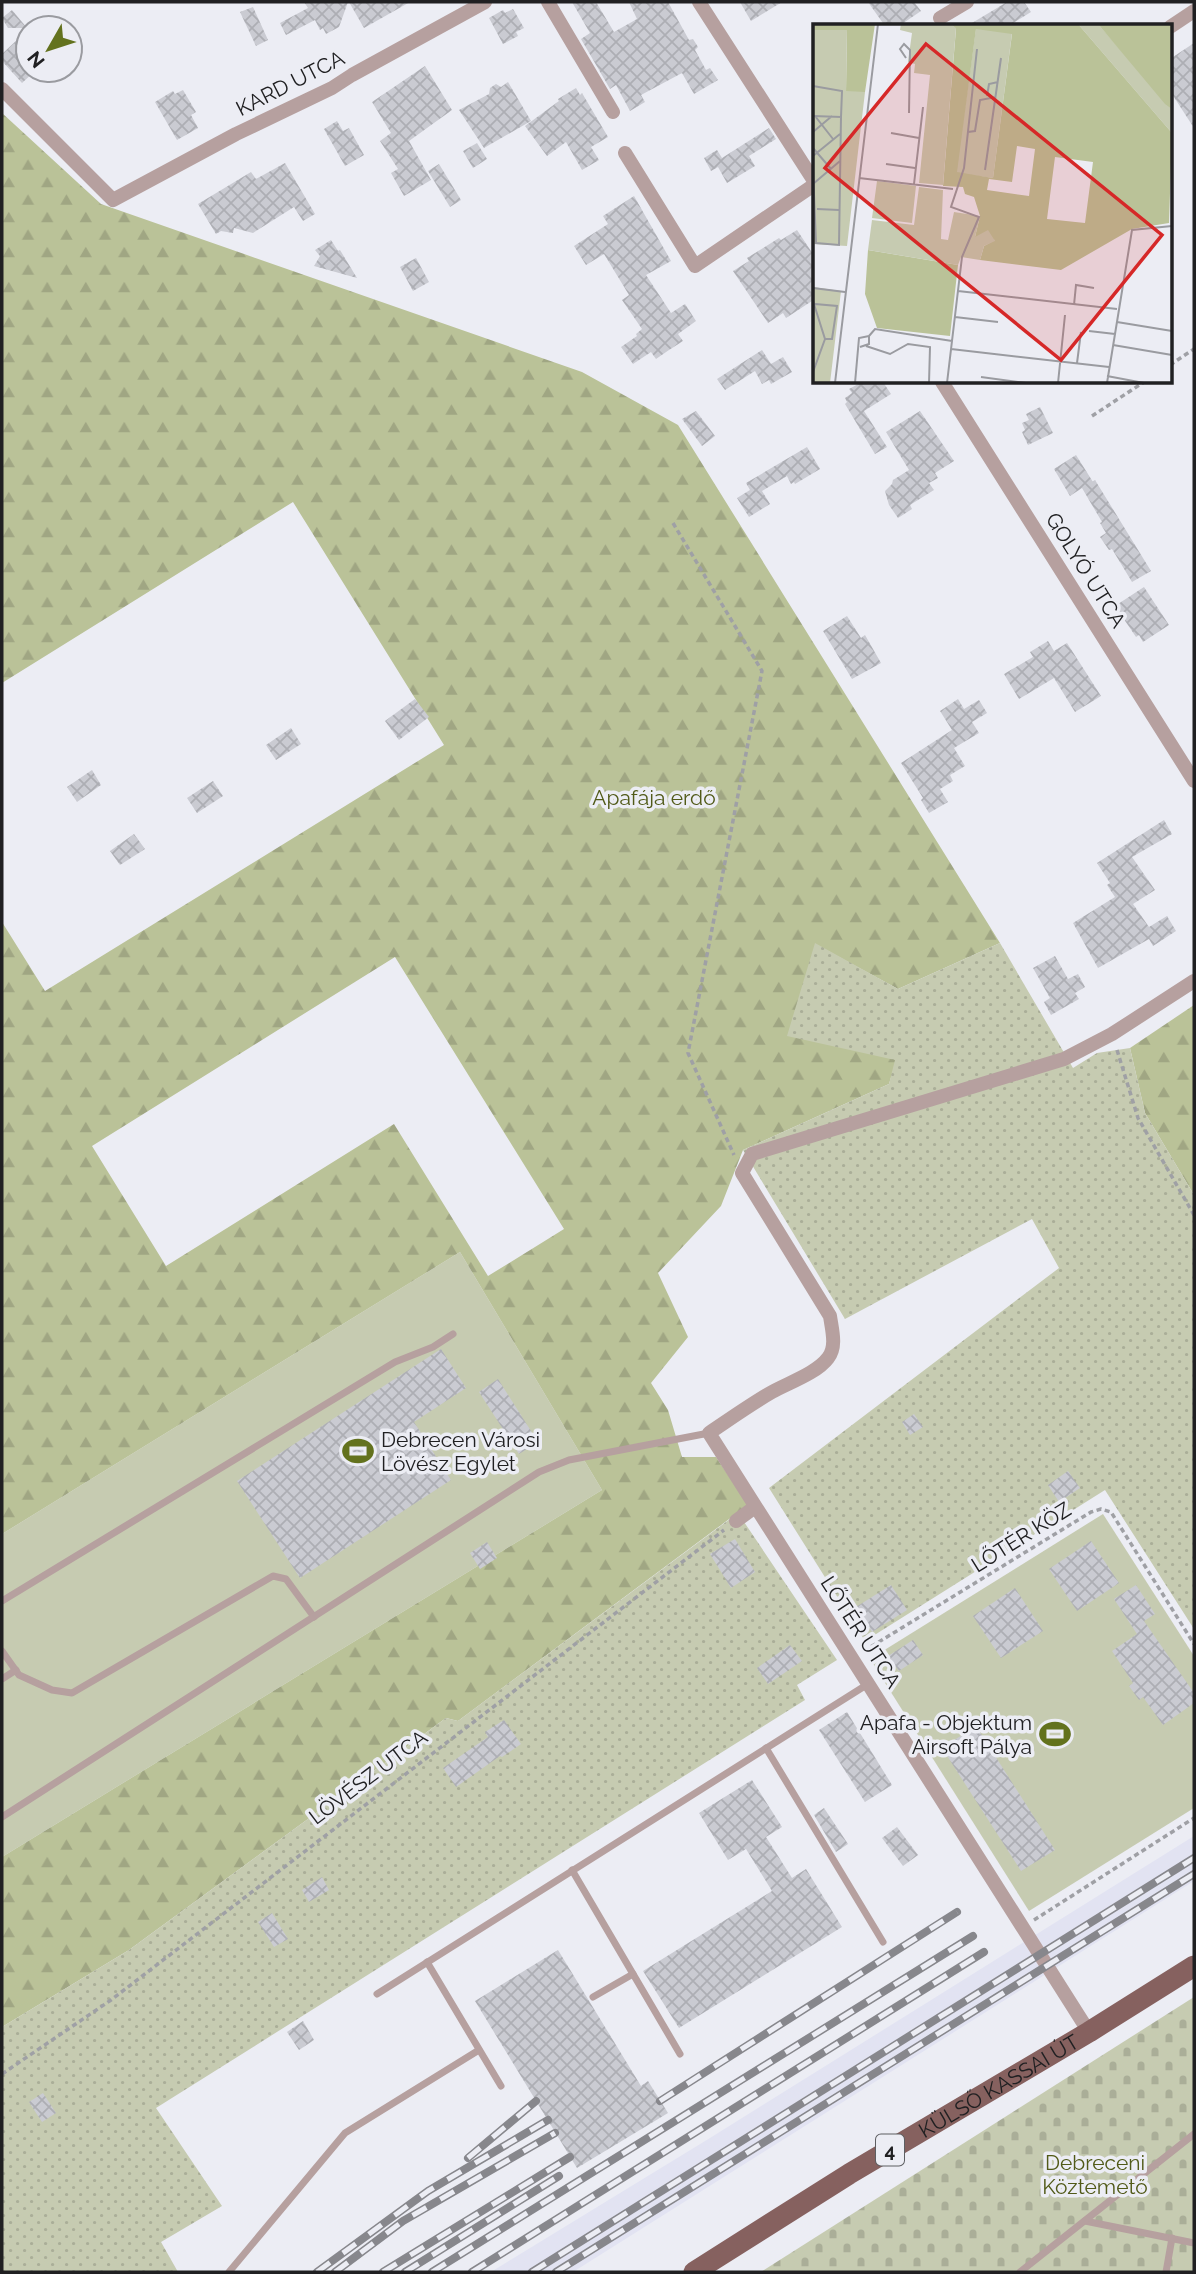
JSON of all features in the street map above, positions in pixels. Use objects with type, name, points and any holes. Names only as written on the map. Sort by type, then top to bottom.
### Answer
[{"type":"main road","name":"4","points":[[1089,2032],[1194,1966]]},
{"type":"main road","name":"KÜLSŐ KASSAI ÚT","points":[[694,2272],[849,2174],[1089,2032]]},
{"type":"street","name":"KARD UTCA","points":[[2,89],[113,200],[236,134],[332,88],[485,2]]},
{"type":"street","points":[[548,2],[613,112]]},
{"type":"street","points":[[699,2],[813,181]]},
{"type":"street","points":[[940,18],[967,2]]},
{"type":"street","points":[[1172,26],[1194,11]]},
{"type":"street","points":[[625,153],[695,266],[813,184]]},
{"type":"street","name":"GOLYÓ UTCA","points":[[943,383],[1194,780]]},
{"type":"street","points":[[709,1433],[771,1393],[809,1373],[828,1359],[833,1348],[830,1317],[742,1172],[752,1154],[1064,1059],[1112,1034],[1194,981]]},
{"type":"street","name":"LŐTÉR UTCA","points":[[709,1433],[1089,2032]]},
{"type":"street","points":[[736,1521],[755,1507]]},
{"type":"lane","points":[[2,1601],[395,1362],[433,1347],[453,1334]]},
{"type":"lane","points":[[2,1817],[539,1472],[569,1460],[709,1433]]},
{"type":"lane","points":[[2,1651],[19,1675],[52,1690],[72,1693],[273,1576],[286,1579],[314,1617]]},
{"type":"lane","points":[[2,1679],[16,1670]]},
{"type":"lane","points":[[377,1994],[869,1684]]},
{"type":"lane","points":[[766,1748],[883,1942]]},
{"type":"lane","points":[[572,1870],[680,2054]]},
{"type":"lane","points":[[427,1962],[501,2086]]},
{"type":"lane","points":[[593,1997],[633,1974]]},
{"type":"lane","points":[[229,2272],[345,2133],[479,2050]]},
{"type":"lane","points":[[1020,2272],[1194,2134]]},
{"type":"lane","points":[[1085,2221],[1194,2243]]},
{"type":"lane","points":[[1166,2272],[1172,2238]]},
{"type":"path","points":[[1172,364],[1194,349]]},
{"type":"path","points":[[1092,416],[1142,383]]},
{"type":"path","points":[[673,523],[762,671],[688,1053],[742,1172]]},
{"type":"path","points":[[1112,1034],[1138,1118],[1194,1215]]},
{"type":"path","name":"LŐTÉR KÖZ","points":[[853,1658],[1091,1512],[1101,1509],[1111,1513],[1194,1644]]},
{"type":"path","name":"LÖVÉSZ UTCA","points":[[2,2074],[111,2000],[736,1521]]},
{"type":"path","points":[[1023,1927],[1194,1818]]},
{"type":"shaded area","points":[[1194,1836],[1194,1881],[573,2272],[491,2272],[710,2138]]},
{"type":"green space","name":"Apafája erdő","points":[[2,113],[101,204],[582,372],[678,425],[1000,943],[898,989],[815,944],[896,1061],[889,1084],[743,1150],[721,1206],[658,1273],[688,1337],[651,1383],[668,1410],[682,1457],[716,1457],[748,1505],[458,1721],[446,1718],[129,1950],[2,2027],[2,1857],[602,1490],[460,1252],[2,1534],[2,922],[45,991],[444,745],[293,502],[2,683]],"holes":[[[395,957],[564,1229],[488,1276],[394,1124],[166,1266],[92,1146]]]},
{"type":"green space","points":[[815,943],[898,989],[1000,943],[1073,1068],[1097,1053],[1130,1048],[1145,1113],[1194,1195],[1194,1629],[1105,1490],[865,1641],[769,1488],[1059,1268],[1032,1219],[845,1319],[743,1150],[889,1084],[895,1060],[787,1036]]},
{"type":"green space","points":[[1194,1005],[1194,1195],[1145,1113],[1130,1048]]},
{"type":"green space","points":[[460,1252],[602,1490],[2,1857],[2,1534]]},
{"type":"green space","points":[[738,1513],[837,1660],[797,1685],[805,1700],[156,2108],[222,2206],[161,2242],[178,2272],[2,2272],[2,2027],[129,1950],[446,1718],[458,1721]]},
{"type":"green space","name":"Apafa - Objektum Airsoft Pálya","points":[[1103,1514],[1194,1656],[1194,1808],[1029,1911],[870,1659]]},
{"type":"green space","name":"Debreceni Köztemető","points":[[1194,1997],[1194,2272],[761,2272]]},
{"type":"building","points":[[304,2],[348,2],[339,27],[326,34],[323,28],[320,30],[315,20],[286,35],[280,23],[308,8]]},
{"type":"building","points":[[349,2],[410,2],[364,28]]},
{"type":"building","points":[[572,2],[596,2],[614,32],[637,19],[629,2],[668,2],[689,40],[693,39],[698,47],[695,50],[706,70],[710,68],[718,80],[694,94],[682,73],[641,95],[645,102],[630,111],[616,85],[610,89],[581,39],[590,33]]},
{"type":"building","points":[[740,2],[782,2],[751,21]]},
{"type":"building","points":[[868,2],[914,2],[921,11],[902,24],[884,24]]},
{"type":"building","points":[[1007,2],[1024,2],[1031,12],[1011,24],[970,24]]},
{"type":"building","points":[[253,7],[268,40],[256,46],[240,12]]},
{"type":"building","points":[[513,9],[524,28],[516,32],[518,36],[503,44],[489,18],[503,10],[505,13]]},
{"type":"building","points":[[12,10],[15,14],[14,28],[8,28],[2,18]]},
{"type":"building","points":[[14,43],[14,74],[2,61],[2,54]]},
{"type":"building","points":[[1194,43],[1194,128],[1172,94],[1172,58]]},
{"type":"building","points":[[425,66],[452,110],[409,141],[431,180],[404,196],[391,173],[398,169],[380,141],[391,133],[372,102]]},
{"type":"building","points":[[508,82],[531,121],[484,148],[459,110],[489,94],[490,88],[496,84],[501,87]]},
{"type":"building","points":[[576,88],[580,95],[582,93],[608,137],[591,147],[599,160],[582,170],[566,142],[547,156],[525,126]]},
{"type":"building","points":[[183,90],[196,112],[191,115],[198,128],[177,140],[155,102],[173,91],[175,94]]},
{"type":"building","points":[[337,121],[343,131],[349,128],[364,155],[345,166],[324,129]]},
{"type":"building","points":[[769,128],[776,139],[749,156],[755,166],[727,183],[718,167],[711,171],[704,158],[717,150],[722,158]]},
{"type":"building","points":[[477,143],[487,159],[473,168],[463,151]]},
{"type":"building","points":[[285,163],[315,214],[303,221],[294,207],[253,233],[234,228],[233,233],[221,231],[216,234],[198,204],[251,172],[256,179]]},
{"type":"building","points":[[439,164],[461,200],[450,207],[428,171]]},
{"type":"building","points":[[634,196],[671,261],[646,275],[671,313],[685,304],[696,321],[678,334],[683,341],[656,359],[651,352],[633,364],[621,347],[642,329],[622,300],[629,295],[604,254],[586,265],[574,246],[608,224],[603,216]]},
{"type":"building","points":[[797,230],[813,254],[813,300],[786,318],[783,313],[768,323],[733,271],[749,261],[747,258],[779,238],[781,240]]},
{"type":"building","points":[[331,240],[357,278],[314,266],[320,256],[315,250]]},
{"type":"building","points":[[416,258],[429,282],[413,291],[400,267]]},
{"type":"building","points":[[762,350],[771,364],[783,357],[792,372],[771,384],[769,380],[762,384],[755,371],[725,390],[717,379]]},
{"type":"building","points":[[860,383],[884,383],[891,394],[864,411],[887,447],[875,454],[845,404],[845,398],[852,393],[849,389]]},
{"type":"building","points":[[1040,407],[1053,433],[1028,445],[1022,432],[1025,430],[1022,423],[1029,420],[1026,414]]},
{"type":"building","points":[[696,411],[715,436],[702,446],[682,419]]},
{"type":"building","points":[[920,411],[954,461],[935,473],[938,478],[929,483],[934,490],[910,505],[912,509],[898,518],[889,505],[885,491],[893,480],[909,470],[886,432]]},
{"type":"building","points":[[807,447],[820,469],[795,484],[791,484],[787,476],[762,491],[770,504],[749,517],[737,498],[750,490],[746,483]]},
{"type":"building","points":[[1076,455],[1093,481],[1095,480],[1151,571],[1132,582],[1112,549],[1109,550],[1100,537],[1106,533],[1100,523],[1102,522],[1082,488],[1070,496],[1054,469]]},
{"type":"building","points":[[1144,587],[1169,625],[1143,642],[1139,635],[1136,637],[1115,606]]},
{"type":"building","points":[[847,616],[861,638],[865,635],[881,663],[852,679],[823,631]]},
{"type":"building","points":[[1048,641],[1054,651],[1067,643],[1101,696],[1075,712],[1054,678],[1019,699],[1004,674],[1033,657],[1030,652]]},
{"type":"building","points":[[415,699],[429,717],[399,740],[385,721]]},
{"type":"building","points":[[958,699],[964,709],[979,700],[987,713],[972,722],[979,733],[954,748],[965,766],[950,775],[953,781],[940,789],[948,802],[929,813],[901,763],[952,730],[940,711]]},
{"type":"building","points":[[291,728],[301,744],[276,760],[266,745]]},
{"type":"building","points":[[92,770],[101,785],[77,802],[67,787]]},
{"type":"building","points":[[213,781],[223,796],[197,813],[187,798]]},
{"type":"building","points":[[1164,820],[1172,834],[1132,857],[1155,890],[1133,904],[1149,927],[1167,916],[1176,931],[1153,946],[1149,939],[1098,968],[1073,923],[1115,897],[1107,885],[1110,883],[1097,863]]},
{"type":"building","points":[[134,834],[145,849],[120,865],[110,851]]},
{"type":"building","points":[[1055,956],[1068,979],[1078,974],[1085,987],[1075,993],[1079,999],[1051,1015],[1044,1002],[1050,998],[1033,968]]},
{"type":"building","name":"Debrecen Városi Lövész Egylet","points":[[441,1349],[466,1388],[414,1422],[451,1480],[300,1578],[237,1481]]},
{"type":"building","points":[[498,1379],[538,1442],[519,1454],[479,1392]]},
{"type":"building","points":[[914,1414],[923,1427],[910,1435],[902,1422]]},
{"type":"building","points":[[1068,1471],[1080,1488],[1059,1502],[1048,1485]]},
{"type":"building","points":[[735,1539],[755,1572],[731,1588],[710,1554]]},
{"type":"building","points":[[1091,1541],[1119,1583],[1077,1611],[1049,1569]]},
{"type":"building","points":[[487,1542],[497,1558],[480,1569],[470,1553]]},
{"type":"building","points":[[891,1585],[907,1610],[872,1632],[856,1607]]},
{"type":"building","points":[[1136,1585],[1155,1614],[1144,1621],[1194,1693],[1194,1703],[1163,1725],[1143,1697],[1139,1700],[1129,1686],[1133,1683],[1112,1651],[1137,1634],[1114,1599]]},
{"type":"building","points":[[1015,1588],[1043,1631],[1001,1658],[973,1616]]},
{"type":"building","points":[[913,1640],[923,1655],[899,1671],[888,1656]]},
{"type":"building","points":[[790,1645],[802,1661],[768,1684],[757,1668]]},
{"type":"building","points":[[847,1712],[892,1785],[865,1802],[819,1730]]},
{"type":"building","points":[[504,1720],[521,1744],[456,1787],[443,1768],[488,1737],[485,1732]]},
{"type":"building","points":[[976,1726],[1055,1850],[1021,1871],[942,1748]]},
{"type":"building","points":[[752,1780],[782,1827],[766,1837],[792,1878],[806,1869],[842,1927],[679,2028],[643,1971],[772,1891],[746,1849],[728,1860],[699,1813]]},
{"type":"building","points":[[824,1808],[848,1844],[836,1852],[814,1815]]},
{"type":"building","points":[[897,1827],[918,1855],[903,1866],[882,1838]]},
{"type":"building","points":[[322,1877],[329,1890],[309,1902],[302,1890]]},
{"type":"building","points":[[272,1913],[288,1939],[274,1947],[258,1922]]},
{"type":"building","points":[[558,1950],[641,2086],[648,2081],[668,2113],[577,2168],[475,2001]]},
{"type":"building","points":[[303,2021],[314,2040],[299,2050],[287,2032]]},
{"type":"building","points":[[43,2093],[56,2113],[42,2122],[29,2102]]},
{"type":"railway","points":[[532,2272],[1194,1858]]},
{"type":"railway","points":[[556,2272],[1194,1874]]},
{"type":"railway","points":[[660,2101],[957,1912]]},
{"type":"railway","points":[[432,2272],[973,1936]]},
{"type":"railway","points":[[472,2272],[984,1952]]},
{"type":"railway","points":[[468,2158],[536,2101]]},
{"type":"railway","points":[[317,2272],[428,2191],[548,2120]]},
{"type":"railway","points":[[335,2272],[403,2221],[555,2133]]},
{"type":"railway","points":[[383,2272],[570,2157]]},
{"type":"railway","points":[[405,2272],[559,2176]]},
{"type":"place","name":"Debrecen Városi Lövész Egylet","points":[[358,1451]]},
{"type":"place","name":"Apafa - Objektum Airsoft Pálya","points":[[1055,1734]]}]
